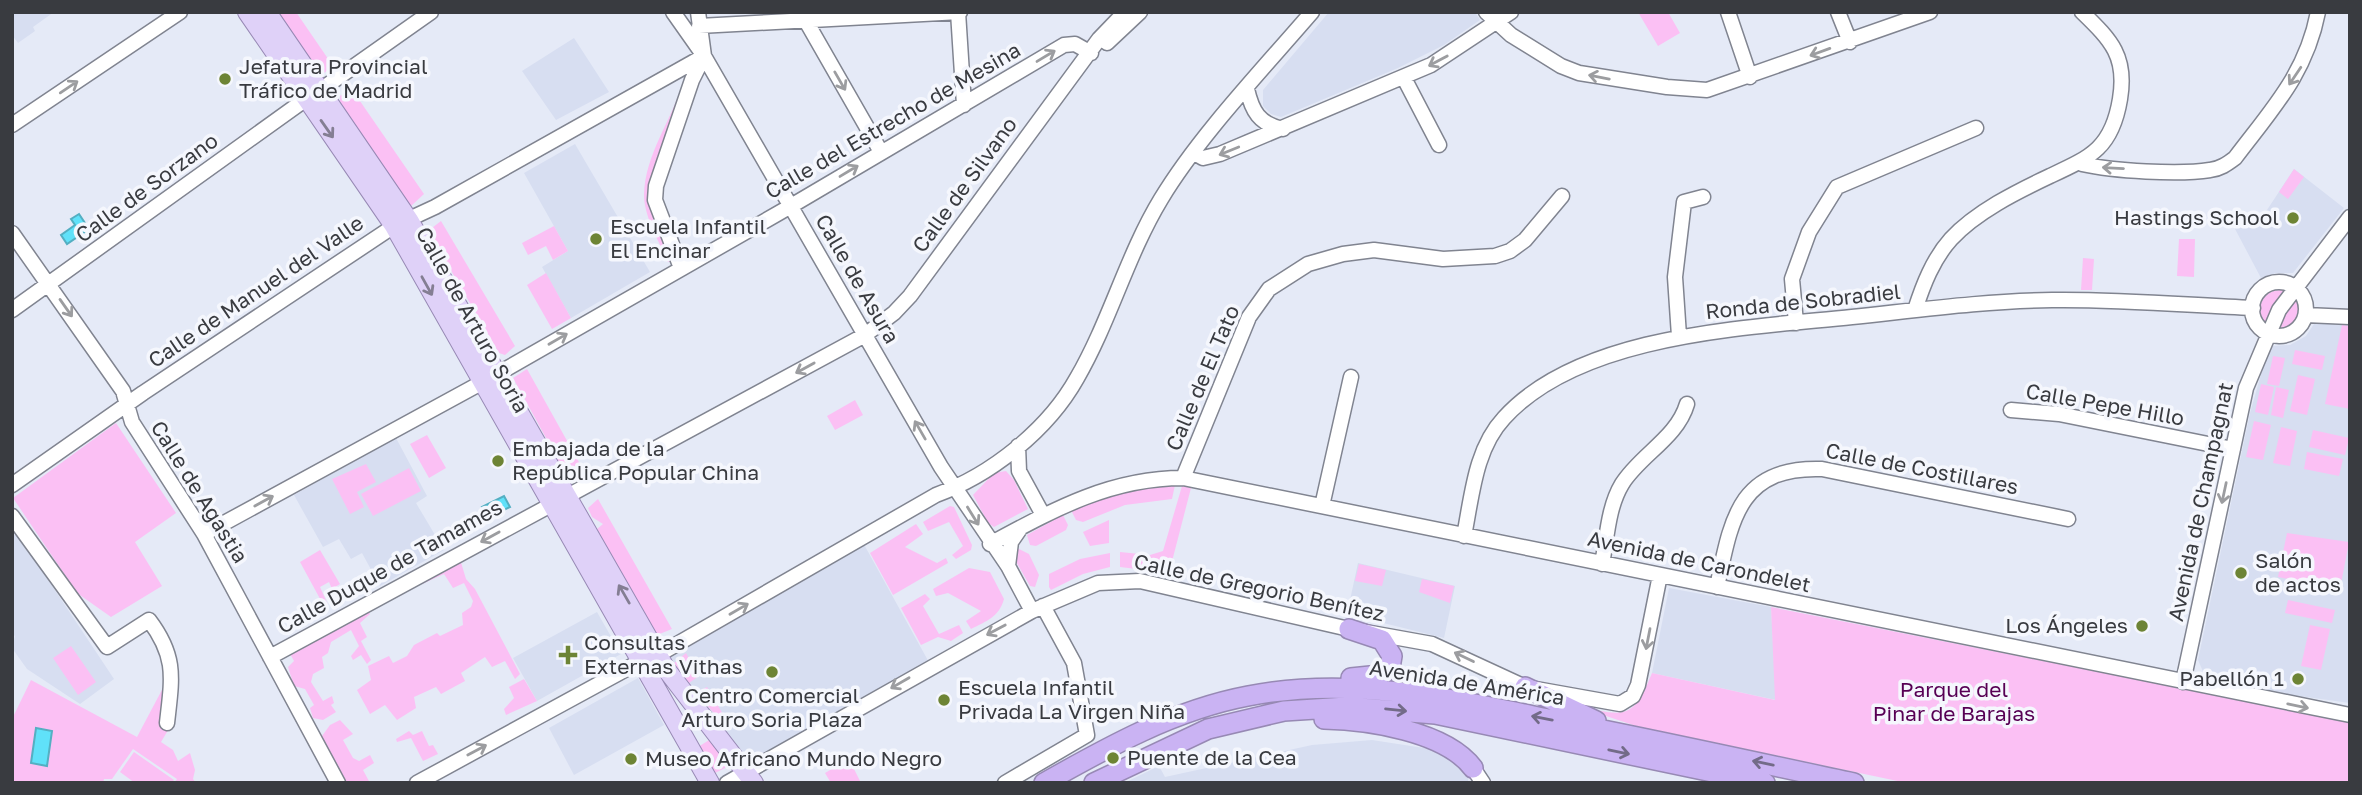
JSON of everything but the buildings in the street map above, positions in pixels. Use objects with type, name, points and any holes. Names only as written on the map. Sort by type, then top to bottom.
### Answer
[{"type":"highway","points":[[1247,696],[1287,683],[1372,677],[1385,671],[1392,656],[1386,644],[1349,629]]},
{"type":"highway","points":[[1525,687],[1633,736]]},
{"type":"highway","name":"Avenida de América","points":[[1044,783],[1155,725],[1247,696],[1310,688],[1393,690],[1633,736],[1854,783]]},
{"type":"highway","name":"Avenida de América","points":[[1094,783],[1208,729],[1248,718],[1315,707],[1390,709],[1435,714],[1765,783]]},
{"type":"highway","points":[[1208,729],[1250,728],[1320,719],[1352,721],[1443,743],[1459,752],[1477,778]]},
{"type":"main road","name":"Calle de Arturo Soria","points":[[247,12],[313,95],[499,373],[568,495],[650,657],[673,715],[710,783]]},
{"type":"main road","name":"Calle de Arturo Soria","points":[[267,12],[313,95]]},
{"type":"main road","name":"Calle de Arturo Soria","points":[[401,223],[481,383],[550,504],[650,657],[688,697],[751,777]]},
{"type":"main road","points":[[673,715],[685,708],[688,697]]},
{"type":"street","points":[[12,125],[180,12]]},
{"type":"street","name":"Calle de Sorzano","points":[[12,310],[431,12]]},
{"type":"street","name":"Calle de Asura","points":[[673,12],[704,56],[956,489],[990,544],[1038,608],[1074,663],[1086,727],[1083,740],[1005,783]]},
{"type":"street","points":[[681,268],[655,200],[656,186],[692,80],[704,56],[699,19],[806,21],[959,12],[964,105]]},
{"type":"street","name":"Calle de Silvano","points":[[568,495],[865,335],[894,313],[910,296],[1091,53],[1125,16],[1140,12]]},
{"type":"street","points":[[417,783],[650,657],[936,495],[956,489],[1018,446],[1057,406],[1077,378],[1149,220],[1170,184],[1312,12]]},
{"type":"street","points":[[1194,153],[1209,158],[1404,78],[1459,50],[1490,18],[1511,12]]},
{"type":"street","points":[[1728,12],[1750,77]]},
{"type":"street","points":[[1838,12],[1850,41]]},
{"type":"street","points":[[1490,18],[1543,56],[1579,73],[1687,90],[1707,90],[1930,12]]},
{"type":"street","points":[[1915,310],[1936,260],[1951,239],[1995,206],[2048,177],[2082,163],[2107,139],[2116,121],[2123,81],[2121,59],[2109,40],[2082,12]]},
{"type":"street","points":[[2082,163],[2157,170],[2209,171],[2222,167],[2235,158],[2301,68],[2313,40],[2318,12]]},
{"type":"street","points":[[806,21],[881,152]]},
{"type":"street","name":"Calle del Estrecho de Mesina","points":[[499,373],[1065,45],[1075,44],[1091,53]]},
{"type":"street","name":"Calle de Manuel del Valle","points":[[12,485],[128,403],[401,223],[704,56]]},
{"type":"street","points":[[1404,78],[1439,145]]},
{"type":"street","points":[[1247,89],[1257,116],[1266,124],[1283,129]]},
{"type":"street","points":[[1796,323],[1792,279],[1810,232],[1837,187],[1976,128]]},
{"type":"street","name":"Calle de El Tato","points":[[1183,478],[1249,317],[1269,289],[1308,264],[1343,254],[1374,250],[1443,259],[1495,256],[1510,251],[1525,240],[1562,195]]},
{"type":"street","points":[[1679,336],[1675,277],[1684,202],[1703,197]]},
{"type":"street","points":[[2267,333],[2295,288],[2350,217]]},
{"type":"street","name":"Calle de Agastia","points":[[12,233],[128,403],[127,414],[204,534],[338,783]]},
{"type":"street","points":[[2280,283],[2295,288],[2304,300],[2306,315],[2303,323],[2291,334],[2283,336],[2267,333],[2256,323],[2253,308],[2264,287],[2280,283]]},
{"type":"street","name":"Ronda de Sobradiel","points":[[1464,536],[1482,454],[1489,438],[1506,415],[1572,371],[1599,359],[1679,336],[1915,310],[2054,300],[2253,308]]},
{"type":"street","points":[[2306,315],[2350,317]]},
{"type":"street","name":"Avenida de Champagnat","points":[[2183,682],[2246,388],[2267,333]]},
{"type":"street","points":[[1322,506],[1351,377]]},
{"type":"street","points":[[204,534],[481,383]]},
{"type":"street","points":[[1602,564],[1612,511],[1620,486],[1677,426],[1686,404]]},
{"type":"street","name":"Calle Pepe Hillo","points":[[2011,410],[2059,414],[2232,449]]},
{"type":"street","points":[[1018,446],[1019,471],[1043,515]]},
{"type":"street","points":[[1001,459],[1019,471]]},
{"type":"street","name":"Calle de Costillares","points":[[1717,587],[1730,524],[1742,504],[1759,485],[1799,469],[1822,469],[2068,519]]},
{"type":"street","name":"Avenida de Carondelet","points":[[990,544],[1043,515],[1113,486],[1183,478],[2350,715]]},
{"type":"street","name":"Calle Duque de Tamames","points":[[270,657],[568,495]]},
{"type":"street","points":[[12,516],[107,647],[149,620],[153,625],[167,645],[172,680],[167,723]]},
{"type":"street","points":[[1008,566],[1011,542],[1021,527]]},
{"type":"street","name":"Calle de Gregorio Benítez","points":[[751,777],[1038,608],[1088,586],[1130,580],[1443,647],[1525,687],[1615,705],[1629,700],[1638,685],[1660,575]]},
{"type":"street","points":[[727,783],[751,777]]},
{"type":"shaded area","points":[[12,12],[54,12],[33,27],[35,31],[18,43],[12,35]]},
{"type":"shaded area","points":[[1329,12],[1475,12],[1480,20],[1444,45],[1398,68],[1281,117],[1271,114],[1263,106],[1263,90]]},
{"type":"shaded area","points":[[574,38],[609,92],[556,120],[522,71]]},
{"type":"shaded area","name":"Escuela Infantil El Encinar","points":[[575,144],[650,272],[571,318],[542,267],[568,251],[524,173]]},
{"type":"shaded area","name":"Hastings School","points":[[2294,169],[2344,208],[2293,273],[2276,273],[2261,278],[2234,227],[2267,210]]},
{"type":"shaded area","points":[[2316,321],[2350,323],[2350,703],[2276,693],[2205,676],[2198,660],[2250,413],[2266,357],[2273,346],[2290,345],[2306,336]]},
{"type":"shaded area","points":[[396,438],[427,496],[416,503],[444,550],[380,586],[362,553],[351,559],[339,539],[323,547],[294,495]]},
{"type":"shaded area","points":[[17,533],[114,679],[80,704],[27,669],[12,648],[15,636],[12,634],[12,537]]},
{"type":"shaded area","points":[[861,539],[931,666],[747,772],[688,697],[665,651]]},
{"type":"shaded area","points":[[1358,563],[1455,586],[1444,638],[1347,614]]},
{"type":"shaded area","points":[[1669,588],[1771,607],[1776,700],[1652,673]]},
{"type":"shaded area","name":"Consultas Externas Vithas","points":[[597,612],[621,654],[537,701],[513,658]]},
{"type":"shaded area","points":[[638,678],[664,725],[574,775],[549,728]]},
{"type":"shaded area","points":[[1372,740],[1437,750],[1469,773],[1468,781],[1124,783],[1159,766],[1165,777],[1312,745]]},
{"type":"green space","points":[[277,12],[296,12],[333,66],[324,73],[319,72]]},
{"type":"green space","points":[[1638,12],[1668,12],[1680,33],[1658,46]]},
{"type":"green space","points":[[683,82],[688,83],[653,179],[675,259],[668,262],[649,221],[644,195],[649,165]]},
{"type":"green space","points":[[351,88],[424,194],[410,207],[340,104],[340,96]]},
{"type":"green space","points":[[2294,169],[2304,177],[2288,199],[2279,192]]},
{"type":"green space","points":[[441,221],[515,346],[505,355],[499,353],[428,231]]},
{"type":"green space","points":[[554,226],[568,251],[553,260],[546,246],[528,255],[522,243]]},
{"type":"green space","points":[[2179,239],[2195,239],[2194,277],[2177,276]]},
{"type":"green space","points":[[2083,258],[2094,259],[2092,290],[2081,290]]},
{"type":"green space","points":[[546,273],[571,318],[552,329],[527,285]]},
{"type":"green space","points":[[2280,290],[2294,296],[2300,310],[2294,324],[2280,330],[2266,324],[2260,310],[2266,296]]},
{"type":"green space","points":[[2342,325],[2350,326],[2350,409],[2325,404]]},
{"type":"green space","points":[[2295,350],[2325,356],[2322,370],[2292,364]]},
{"type":"green space","points":[[2273,356],[2285,358],[2279,386],[2267,384]]},
{"type":"green space","points":[[527,369],[585,473],[574,479],[567,476],[513,378]]},
{"type":"green space","points":[[2298,375],[2315,379],[2307,415],[2290,411]]},
{"type":"green space","points":[[2261,384],[2274,387],[2268,415],[2255,412]]},
{"type":"green space","points":[[2276,387],[2289,390],[2283,418],[2271,415]]},
{"type":"green space","points":[[855,400],[863,415],[835,430],[827,416]]},
{"type":"green space","points":[[2254,421],[2271,425],[2263,460],[2246,457]]},
{"type":"green space","points":[[116,423],[176,513],[135,542],[162,586],[111,617],[77,593],[13,498]]},
{"type":"green space","points":[[2281,427],[2297,431],[2290,466],[2273,463]]},
{"type":"green space","points":[[2313,430],[2349,438],[2345,455],[2309,447]]},
{"type":"green space","points":[[427,435],[446,468],[429,478],[410,444]]},
{"type":"green space","points":[[2307,452],[2343,459],[2339,476],[2304,469]]},
{"type":"green space","points":[[366,464],[376,482],[357,492],[364,507],[350,514],[332,479]]},
{"type":"green space","points":[[409,468],[421,491],[373,516],[361,494]]},
{"type":"green space","points":[[1006,471],[1014,480],[1028,509],[994,527],[988,523],[973,495],[994,473]]},
{"type":"green space","points":[[1175,485],[1172,499],[1125,505],[1083,522],[1076,520],[1071,510],[1122,492]]},
{"type":"green space","points":[[1182,486],[1191,488],[1169,573],[1120,567],[1120,552],[1150,555],[1163,551]]},
{"type":"green space","points":[[598,499],[672,629],[657,635],[597,529],[603,524],[592,517],[588,508]]},
{"type":"green space","points":[[950,506],[954,507],[972,545],[971,550],[956,559],[952,555],[963,546],[949,522],[928,531],[923,522]]},
{"type":"green space","points":[[1063,515],[1068,525],[1066,530],[1036,546],[1030,545],[1027,535]]},
{"type":"green space","points":[[1109,520],[1109,543],[1090,546],[1083,532]]},
{"type":"green space","points":[[916,524],[923,534],[905,547],[937,563],[946,558],[948,563],[893,595],[870,553]]},
{"type":"green space","points":[[2287,533],[2349,542],[2340,589],[2278,577]]},
{"type":"green space","points":[[1017,548],[1029,554],[1039,575],[1035,587],[1030,586],[1014,558]]},
{"type":"green space","points":[[320,550],[340,584],[332,589],[329,582],[320,587],[328,605],[325,608],[300,562]]},
{"type":"green space","points":[[1110,553],[1110,567],[1083,574],[1051,590],[1049,587],[1049,574],[1080,559]]},
{"type":"green space","points":[[460,559],[466,579],[475,589],[520,674],[515,679],[505,661],[492,667],[485,657],[461,673],[465,681],[441,694],[436,687],[414,697],[416,708],[397,720],[385,705],[370,714],[357,690],[371,680],[368,666],[389,656],[393,663],[407,656],[414,645],[437,633],[440,636],[463,625],[462,613],[471,607],[473,601],[464,583],[453,588],[444,574],[422,584],[420,580]]},
{"type":"green space","points":[[1359,564],[1386,570],[1382,586],[1355,581]]},
{"type":"green space","points":[[969,568],[990,572],[1004,599],[996,614],[971,629],[966,621],[981,611],[948,593],[936,596],[933,589]]},
{"type":"green space","points":[[1422,579],[1454,586],[1450,603],[1419,592]]},
{"type":"green space","points":[[925,594],[930,599],[923,606],[939,634],[959,625],[963,633],[951,641],[938,637],[921,645],[901,608]]},
{"type":"green space","points":[[2288,600],[2335,610],[2332,623],[2285,613]]},
{"type":"green space","name":"Parque del Pinar de Barajas","points":[[1771,607],[2350,722],[2350,783],[1907,783],[1636,726],[1576,706],[1605,712],[1624,712],[1638,701],[1652,673],[1775,700]]},
{"type":"green space","points":[[367,610],[370,614],[360,623],[367,637],[361,641],[371,660],[367,664],[361,655],[353,660],[351,656],[359,646],[351,630],[331,642],[328,653],[322,657],[324,668],[313,674],[311,682],[323,701],[332,696],[334,703],[331,705],[336,712],[323,720],[313,718],[310,708],[314,705],[305,689],[294,686],[288,667],[294,661],[289,652]]},
{"type":"green space","points":[[2310,625],[2330,629],[2321,670],[2301,666]]},
{"type":"green space","points":[[71,646],[96,682],[78,695],[53,658]]},
{"type":"green space","points":[[686,653],[699,676],[689,683],[674,663]]},
{"type":"green space","points":[[524,679],[537,701],[506,715],[504,709],[514,698],[509,687]]},
{"type":"green space","points":[[31,680],[137,737],[164,686],[170,727],[161,742],[173,750],[178,761],[190,753],[195,770],[193,779],[196,783],[174,783],[177,779],[133,749],[112,779],[104,779],[103,783],[12,783],[12,719]]},
{"type":"green space","points":[[707,687],[724,716],[720,720],[696,693]]},
{"type":"green space","points":[[340,720],[353,734],[343,740],[353,758],[359,761],[370,755],[374,763],[363,770],[370,783],[342,783],[322,736],[330,725]]},
{"type":"green space","points":[[409,731],[413,735],[422,731],[429,746],[433,745],[438,754],[423,761],[411,738],[397,742],[396,739]]},
{"type":"green space","points":[[714,737],[731,765],[713,774],[698,747]]},
{"type":"green space","points":[[134,752],[174,780],[171,783],[135,783],[120,772]]},
{"type":"green space","points":[[849,759],[861,783],[831,783],[825,773]]},
{"type":"water","points":[[79,214],[89,229],[67,244],[61,235],[75,225],[71,219]]},
{"type":"water","points":[[504,496],[510,507],[488,518],[482,507]]},
{"type":"water","points":[[36,728],[52,731],[47,766],[31,763]]},
{"type":"place","name":"Jefatura Provincial Tráfico de Madrid","points":[[225,79]]},
{"type":"place","name":"Hastings School","points":[[2293,218]]},
{"type":"place","name":"Escuela Infantil El Encinar","points":[[596,239]]},
{"type":"place","name":"Embajada de la República Popular China","points":[[498,461]]},
{"type":"place","name":"Salón de actos","points":[[2241,573]]},
{"type":"place","name":"Los Ángeles","points":[[2142,626]]},
{"type":"place","name":"Consultas Externas Vithas","points":[[568,655]]},
{"type":"place","name":"Centro Comercial Arturo Soria Plaza","points":[[772,672]]},
{"type":"place","name":"Pabellón 1","points":[[2298,679]]},
{"type":"place","name":"Escuela Infantil Privada La Virgen Niña","points":[[944,700]]},
{"type":"place","name":"Puente de la Cea","points":[[1113,758]]},
{"type":"place","name":"Museo Africano Mundo Negro","points":[[631,759]]}]
